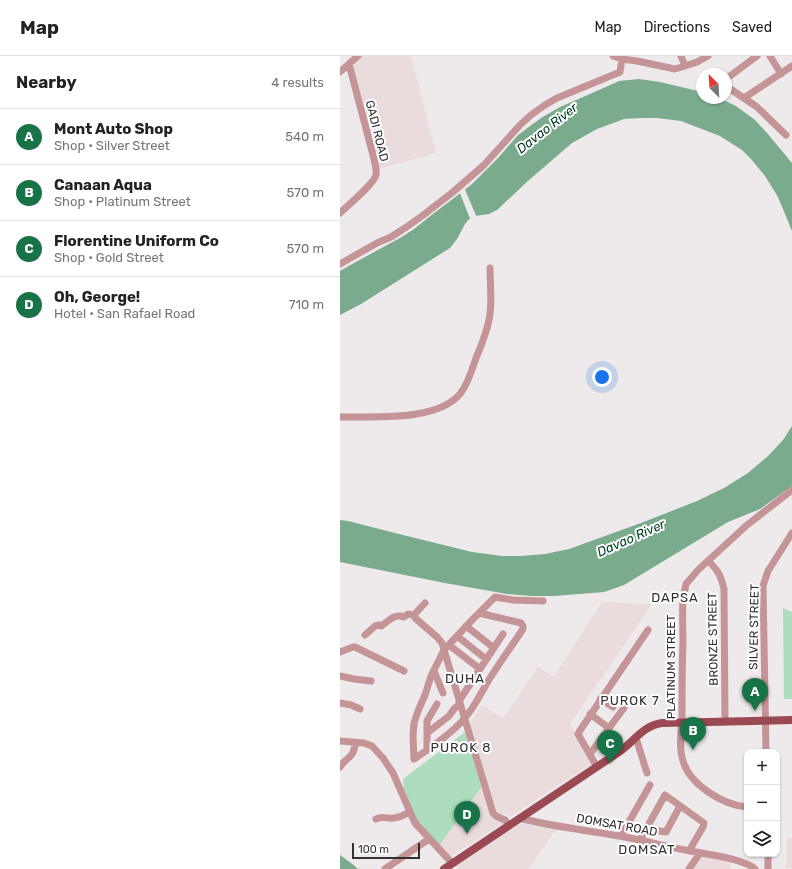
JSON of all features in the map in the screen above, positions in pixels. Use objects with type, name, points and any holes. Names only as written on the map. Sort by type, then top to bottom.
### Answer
[{"type":"main road","points":[[444,869],[624,749],[644,730],[652,725],[682,722],[792,720]]},
{"type":"street","points":[[340,72],[358,56]]},
{"type":"street","points":[[654,56],[656,65]]},
{"type":"street","points":[[682,56],[685,66]]},
{"type":"street","points":[[340,264],[377,243],[391,237],[422,216],[453,192],[484,165],[531,115],[557,98],[620,72],[617,57],[637,58],[656,65],[675,69],[697,62],[708,56]]},
{"type":"street","points":[[732,75],[757,56]]},
{"type":"street","points":[[770,56],[781,74]]},
{"type":"street","name":"GADI ROAD","points":[[340,213],[368,186],[375,177],[376,171],[349,64]]},
{"type":"street","points":[[744,98],[792,66]]},
{"type":"street","points":[[732,90],[757,107],[786,136]]},
{"type":"street","points":[[340,417],[413,415],[440,408],[459,395],[467,383],[489,320],[490,268]]},
{"type":"street","name":"PLATINUM STREET","points":[[744,806],[725,801],[713,795],[696,783],[690,776],[682,760],[682,608],[684,589],[690,579],[747,525],[792,490]]},
{"type":"street","name":"SILVER STREET","points":[[766,749],[763,586],[768,571],[792,533]]},
{"type":"street","name":"BRONZE STREET","points":[[708,561],[718,571],[724,589],[725,722]]},
{"type":"street","points":[[480,613],[521,623],[523,628],[464,719],[414,759],[414,723],[431,676],[447,647],[493,598],[543,601]]},
{"type":"street","points":[[414,615],[425,603]]},
{"type":"street","points":[[365,635],[375,626],[379,624],[381,626],[397,616],[404,617],[408,614],[414,615],[415,618],[439,638],[442,643],[480,669]]},
{"type":"street","points":[[466,626],[494,648]]},
{"type":"street","points":[[597,767],[578,733],[648,630]]},
{"type":"street","points":[[427,733],[450,716],[503,634]]},
{"type":"street","points":[[457,636],[486,659]]},
{"type":"street","points":[[340,652],[353,647],[404,671]]},
{"type":"street","points":[[447,647],[459,703],[493,813],[505,820],[510,825]]},
{"type":"street","points":[[434,671],[443,693]]},
{"type":"street","points":[[340,676],[371,681]]},
{"type":"street","points":[[600,699],[613,707]]},
{"type":"street","points":[[340,703],[360,708]]},
{"type":"street","points":[[427,749],[428,721],[437,704]]},
{"type":"street","points":[[590,754],[624,708]]},
{"type":"street","points":[[590,714],[609,728]]},
{"type":"street","points":[[636,738],[647,773]]},
{"type":"street","points":[[340,741],[370,744],[383,758],[393,773],[415,823],[452,863]]},
{"type":"street","points":[[340,767],[342,763],[352,756],[355,743]]},
{"type":"street","points":[[621,836],[650,785]]},
{"type":"street","points":[[640,840],[665,795],[704,823],[689,851]]},
{"type":"street","points":[[646,829],[666,832],[680,806]]},
{"type":"street","points":[[376,819],[382,817],[400,817],[410,812]]},
{"type":"street","name":"DOMSAT ROAD","points":[[520,818],[621,836],[744,862],[755,869]]},
{"type":"street","points":[[385,869],[429,839]]},
{"type":"street","points":[[689,869],[700,853]]},
{"type":"street","points":[[768,857],[768,869]]},
{"type":"shaded area","points":[[362,56],[411,56],[436,153],[379,169],[351,65]]},
{"type":"shaded area","points":[[602,602],[652,604],[570,724],[593,764],[512,816],[498,813],[468,726],[482,705],[503,718],[538,667],[554,677]]},
{"type":"shaded area","points":[[783,608],[792,612],[792,699],[784,699]]},
{"type":"shaded area","points":[[465,732],[482,786],[439,846],[418,822],[404,789],[403,779]]},
{"type":"shaded area","points":[[482,786],[493,817],[505,822],[450,857],[439,846]]},
{"type":"shaded area","points":[[523,822],[558,827],[528,869],[460,869],[456,866]]},
{"type":"shaded area","points":[[786,839],[792,839],[792,868],[786,868]]},
{"type":"shaded area","points":[[702,856],[731,862],[730,869],[693,869]]},
{"type":"water","name":"Davao River","points":[[639,79],[660,82],[696,91],[696,104],[732,104],[755,120],[792,163],[792,231],[778,197],[765,176],[742,150],[720,136],[681,121],[657,118],[624,119],[597,129],[572,143],[497,210],[489,214],[475,216],[468,220],[450,248],[361,304],[340,315],[340,271],[414,229],[471,185],[518,135],[541,118],[560,107],[619,81]]},
{"type":"water","name":"Davao River","points":[[792,426],[792,486],[760,509],[728,522],[624,585],[604,592],[554,596],[507,594],[340,562],[340,520],[472,552],[502,556],[545,554],[569,549],[697,501],[724,488],[748,473],[768,456],[783,440]]},
{"type":"water","points":[[340,855],[351,863],[358,869],[340,869]]},
{"type":"pier","points":[[464,187],[477,218],[471,221],[459,191]]},
{"type":"place","name":"Mont Auto Shop","points":[[755,711]]},
{"type":"place","name":"Canaan Aqua","points":[[693,750]]},
{"type":"place","name":"Florentine Uniform Co","points":[[610,763]]},
{"type":"place","name":"Oh, George!","points":[[467,834]]},
{"type":"district","name":"DAPSA","points":[[675,597]]},
{"type":"district","name":"DUHA","points":[[465,678]]},
{"type":"district","name":"PUROK 7","points":[[630,700]]},
{"type":"district","name":"PUROK 8","points":[[461,747]]},
{"type":"district","name":"DOMSAT","points":[[647,849]]}]
